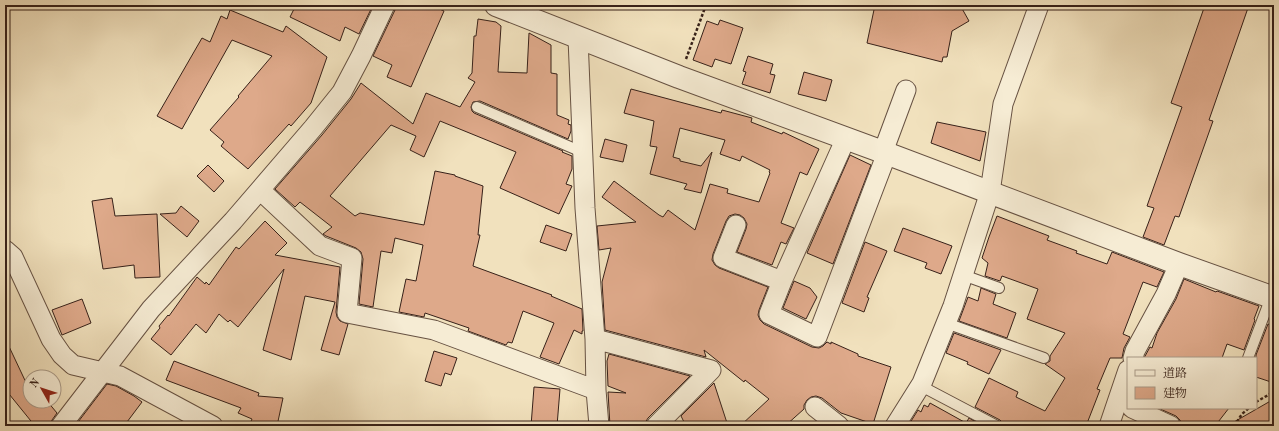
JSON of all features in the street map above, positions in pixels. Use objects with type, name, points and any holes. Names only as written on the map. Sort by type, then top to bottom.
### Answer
[{"type":"street","points":[[60,426],[151,309],[260,190],[342,92],[385,5]]},
{"type":"street","points":[[496,5],[679,77],[1272,298]]},
{"type":"street","points":[[895,426],[921,386],[963,275],[990,192],[1004,104],[1040,5]]},
{"type":"street","points":[[578,38],[585,208],[595,339],[596,390],[599,426]]},
{"type":"street","points":[[846,138],[782,281],[769,314],[817,336],[885,153],[906,90]]},
{"type":"street","points":[[260,190],[320,246],[352,258],[347,313],[434,330],[596,390]]},
{"type":"street","points":[[736,226],[723,258],[782,281]]},
{"type":"street","points":[[5,250],[13,257],[52,339],[62,355],[73,365],[120,376],[213,426]]},
{"type":"street","points":[[1133,357],[1135,351],[1166,294],[1179,264]]},
{"type":"street","points":[[595,339],[711,370],[656,426]]},
{"type":"street","points":[[1109,426],[1125,406],[1127,382]]},
{"type":"street","points":[[815,407],[840,426]]},
{"type":"street","points":[[1132,409],[1171,426]]},
{"type":"lane","points":[[477,107],[582,152]]},
{"type":"lane","points":[[963,275],[999,288]]},
{"type":"lane","points":[[1248,357],[1272,298]]},
{"type":"lane","points":[[946,323],[1044,358]]},
{"type":"lane","points":[[921,386],[997,426]]},
{"type":"path","points":[[679,77],[706,5]]},
{"type":"path","points":[[1257,401],[1274,393]]},
{"type":"path","points":[[1234,426],[1242,414],[1248,409]]},
{"type":"building","points":[[296,5],[373,5],[359,34],[345,27],[340,41],[290,17]]},
{"type":"building","points":[[396,5],[430,5],[444,11],[411,87],[387,77],[392,65],[373,56]]},
{"type":"building","points":[[875,5],[960,5],[969,21],[952,31],[947,57],[943,57],[942,62],[867,43]]},
{"type":"building","points":[[1205,5],[1249,5],[1209,120],[1213,121],[1179,217],[1175,216],[1164,245],[1143,237],[1154,208],[1147,206],[1182,107],[1171,103]]},
{"type":"building","points":[[230,10],[283,32],[286,26],[327,57],[311,103],[291,126],[289,124],[248,169],[221,146],[224,142],[210,130],[272,56],[232,40],[182,129],[157,116],[202,38],[210,42],[221,16],[227,19]]},
{"type":"building","points":[[478,19],[496,22],[501,26],[498,72],[527,73],[529,33],[551,45],[551,73],[557,74],[557,115],[569,120],[568,124],[571,125],[571,131],[568,139],[480,101],[473,102],[471,107],[474,113],[572,156],[572,169],[566,184],[572,186],[559,214],[500,188],[516,152],[440,121],[424,157],[410,150],[416,136],[391,125],[330,196],[355,216],[360,213],[424,225],[435,171],[455,175],[483,186],[478,235],[480,235],[473,266],[552,295],[551,296],[582,309],[582,334],[574,330],[559,364],[540,357],[554,323],[523,311],[512,343],[508,342],[506,345],[468,331],[469,328],[425,313],[424,317],[399,312],[406,279],[416,281],[423,245],[395,238],[392,253],[381,251],[373,307],[359,304],[363,259],[361,252],[356,248],[323,234],[332,227],[300,202],[295,207],[275,189],[322,135],[351,99],[361,83],[413,124],[426,93],[460,107],[475,82],[468,78],[472,73],[474,36],[476,36]]},
{"type":"building","points":[[720,20],[743,28],[731,64],[715,59],[712,67],[693,60],[707,21],[718,25]]},
{"type":"building","points":[[748,56],[773,64],[770,74],[775,75],[770,93],[742,84],[746,72],[743,71]]},
{"type":"building","points":[[804,72],[832,80],[826,101],[798,94]]},
{"type":"building","points":[[631,89],[721,113],[722,110],[752,118],[751,122],[782,134],[783,132],[819,149],[807,175],[800,172],[781,223],[794,228],[786,244],[781,242],[772,265],[737,252],[747,224],[744,218],[735,214],[729,216],[726,221],[712,260],[719,268],[768,287],[758,315],[764,324],[812,347],[819,348],[827,342],[831,344],[831,342],[858,354],[858,356],[891,367],[873,424],[841,413],[822,398],[816,396],[807,400],[804,405],[804,409],[785,426],[740,426],[769,399],[745,380],[744,382],[704,350],[706,357],[605,330],[602,282],[611,248],[599,250],[597,226],[636,222],[602,197],[614,181],[659,215],[663,217],[668,210],[695,230],[710,184],[728,189],[727,193],[759,202],[770,173],[770,170],[742,156],[740,161],[720,154],[725,140],[680,128],[673,157],[680,159],[680,161],[701,166],[712,152],[701,193],[684,189],[687,184],[650,174],[657,147],[650,146],[654,121],[624,113]]},
{"type":"building","points":[[937,122],[986,132],[980,161],[931,143]]},
{"type":"building","points":[[605,139],[627,145],[623,162],[600,157]]},
{"type":"building","points":[[850,155],[871,165],[833,264],[807,253]]},
{"type":"building","points":[[208,165],[224,181],[214,192],[197,176]]},
{"type":"building","points":[[112,198],[115,216],[157,214],[160,277],[135,278],[134,265],[103,269],[92,201]]},
{"type":"building","points":[[181,206],[199,221],[187,237],[160,214],[176,213]]},
{"type":"building","points":[[997,216],[1049,236],[1047,240],[1077,251],[1076,253],[1107,264],[1112,252],[1164,272],[1157,287],[1143,282],[1123,334],[1130,337],[1124,348],[1122,358],[1110,358],[1097,389],[1100,390],[1086,426],[1003,426],[1003,423],[1000,420],[975,407],[989,378],[1018,392],[1016,397],[1045,411],[1065,378],[1045,364],[1050,361],[1050,356],[1065,333],[1027,319],[1038,289],[1002,276],[1000,281],[985,276],[988,263],[982,258]]},
{"type":"building","points":[[265,221],[287,243],[275,255],[340,267],[336,312],[340,321],[348,324],[339,355],[321,350],[335,302],[305,296],[291,360],[263,350],[284,269],[238,327],[230,320],[228,322],[219,314],[206,333],[196,324],[171,355],[151,339],[160,328],[159,326],[168,315],[169,316],[197,277],[205,284],[206,282],[209,285],[236,247],[239,249]]},
{"type":"building","points":[[546,225],[572,234],[566,251],[540,242]]},
{"type":"building","points":[[903,228],[952,246],[941,274],[925,268],[927,263],[894,251]]},
{"type":"building","points":[[865,242],[887,251],[867,297],[869,298],[864,312],[842,303]]},
{"type":"building","points":[[1184,279],[1216,292],[1217,291],[1259,306],[1244,350],[1227,344],[1222,357],[1145,357],[1150,347],[1152,348],[1157,333],[1176,299]]},
{"type":"building","points":[[794,281],[810,288],[817,297],[806,319],[783,308]]},
{"type":"building","points":[[981,288],[996,294],[993,304],[1016,313],[1007,338],[959,321],[968,297],[978,301]]},
{"type":"building","points":[[82,299],[91,323],[62,335],[52,310]]},
{"type":"building","points":[[1268,324],[1274,327],[1274,383],[1257,377],[1256,355]]},
{"type":"building","points":[[954,333],[1001,350],[989,374],[967,364],[968,362],[946,353]]},
{"type":"building","points":[[5,338],[22,374],[22,409],[54,409],[57,413],[50,426],[35,426],[5,389]]},
{"type":"building","points":[[434,351],[457,358],[451,375],[445,373],[441,386],[425,381]]},
{"type":"building","points":[[609,354],[690,376],[648,418],[643,426],[610,426],[608,392],[626,393],[608,386],[607,361]]},
{"type":"building","points":[[174,361],[259,393],[258,396],[283,398],[277,426],[249,426],[252,419],[238,413],[241,408],[166,380]]},
{"type":"building","points":[[714,383],[728,426],[686,426],[681,416]]},
{"type":"building","points":[[107,384],[116,386],[142,402],[124,426],[75,426]]},
{"type":"building","points":[[534,387],[560,389],[557,426],[531,426]]},
{"type":"building","points":[[1274,399],[1274,426],[1227,426],[1257,409]]},
{"type":"building","points":[[930,403],[966,423],[969,418],[983,426],[908,426],[918,410],[921,412],[924,405],[928,407]]},
{"type":"building","points":[[1160,409],[1228,409],[1215,426],[1182,426],[1180,420],[1176,416]]}]
